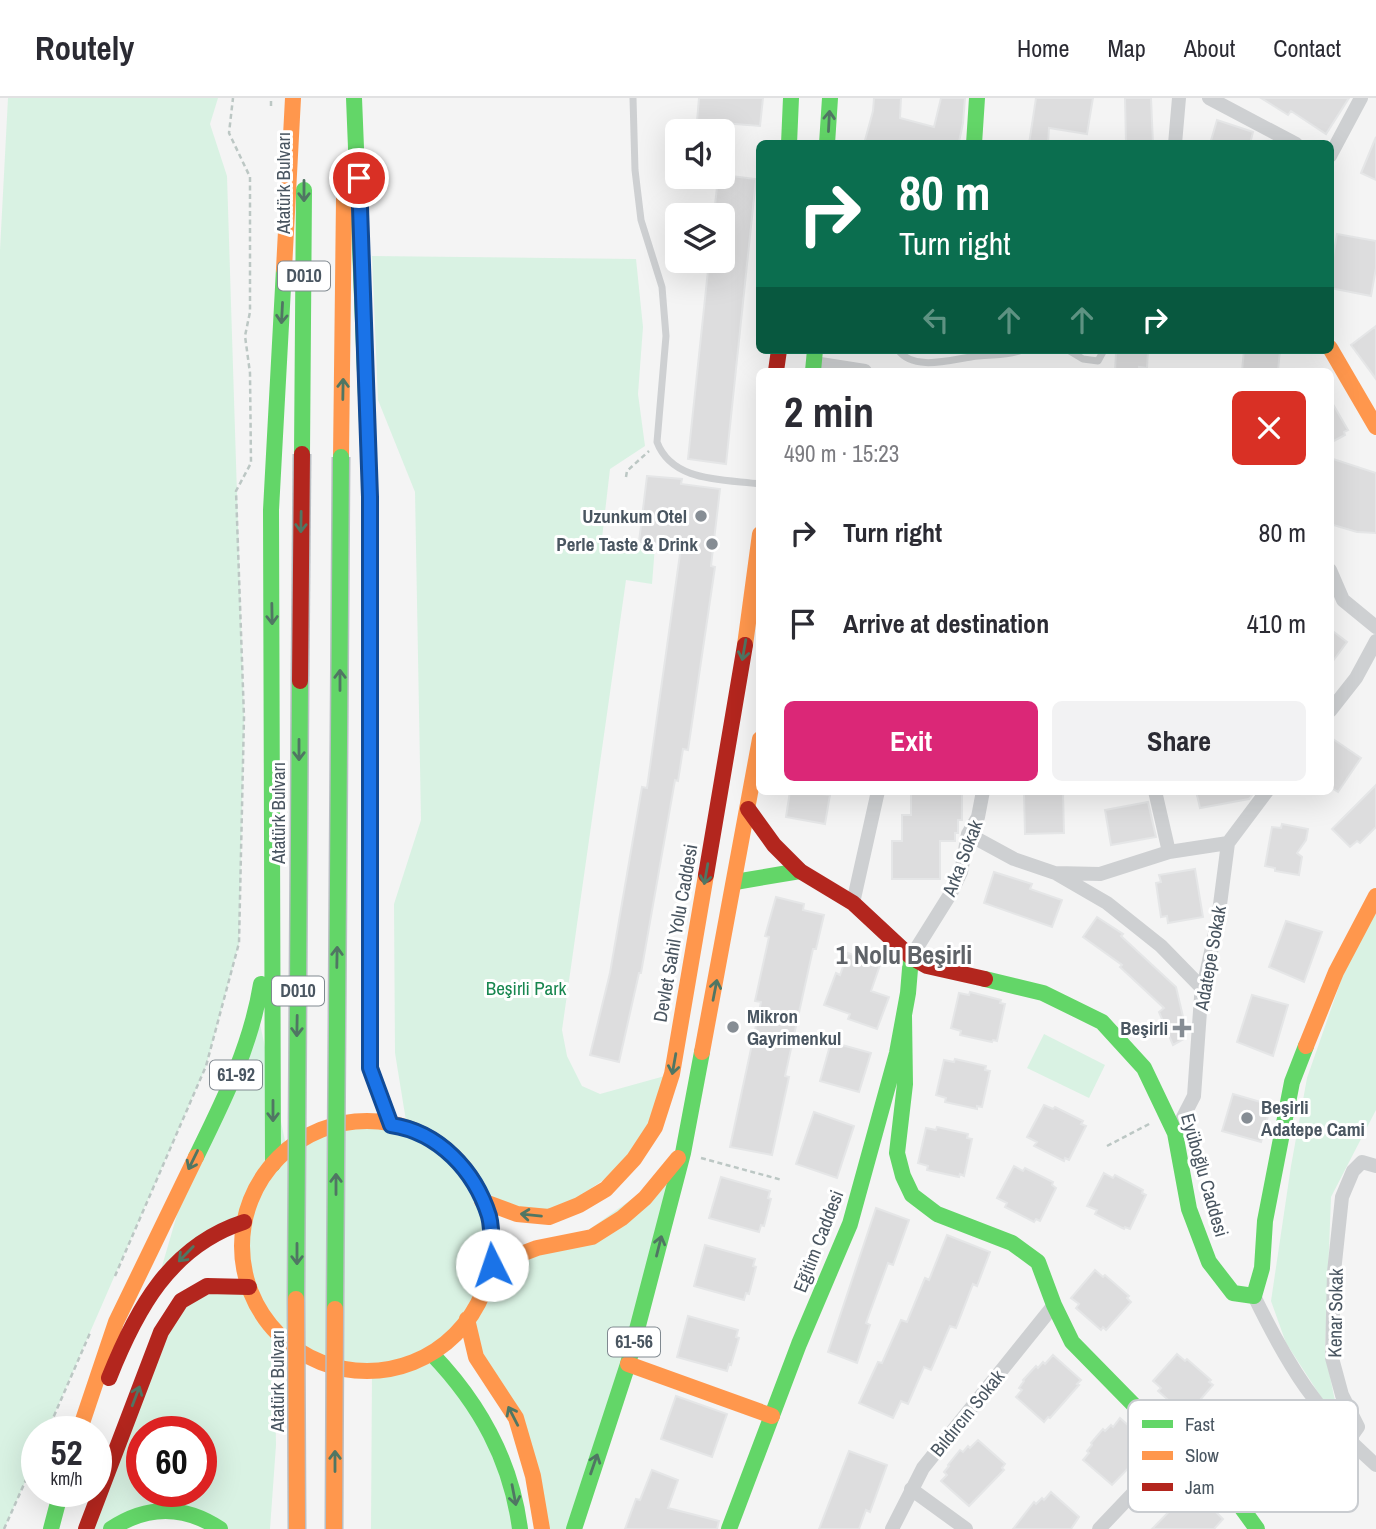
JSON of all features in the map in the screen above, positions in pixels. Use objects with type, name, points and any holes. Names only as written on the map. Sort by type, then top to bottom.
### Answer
[{"type":"main road","points":[[273,1164],[271,510],[293,98]]},
{"type":"main road","name":"Atatürk Bulvarı","points":[[297,1529],[296,1091],[304,98]]},
{"type":"main road","name":"D010","points":[[334,1529],[344,98]]},
{"type":"main road","points":[[355,98],[370,497],[370,1068],[391,1125]]},
{"type":"main road","points":[[789,140],[791,98]]},
{"type":"main road","points":[[827,140],[830,98]]},
{"type":"main road","points":[[974,140],[977,98]]},
{"type":"main road","points":[[1333,354],[1376,427]]},
{"type":"main road","name":"Devlet Sahil Yolu Caddesi","points":[[482,1201],[517,1214],[549,1217],[579,1205],[606,1189],[634,1159],[655,1127],[672,1074],[756,568]]},
{"type":"main road","name":"61-92","points":[[84,1416],[116,1322],[237,1073],[257,1010],[266,947],[265,789],[273,690]]},
{"type":"main road","points":[[492,1265],[537,1248],[593,1237],[622,1218],[645,1198],[683,1153],[736,882],[756,762]]},
{"type":"main road","name":"Eyüboğlu Caddesi","points":[[748,809],[774,845],[800,871],[853,903],[911,957],[927,966],[1043,993],[1102,1022],[1144,1068],[1175,1133],[1189,1209],[1209,1262],[1233,1293],[1254,1296]]},
{"type":"main road","points":[[736,882],[800,871]]},
{"type":"main road","points":[[1254,1296],[1262,1268],[1265,1221],[1292,1082],[1336,972],[1376,896]]},
{"type":"main road","name":"Eğitim Caddesi","points":[[729,1529],[799,1344],[850,1224],[893,1066],[904,1016],[911,957]]},
{"type":"main road","points":[[904,1016],[905,1084],[897,1153],[912,1195],[937,1214],[1012,1243],[1038,1262],[1072,1342],[1129,1400]]},
{"type":"main road","points":[[366,1121],[391,1125],[408,1127],[445,1147],[473,1179],[489,1219],[492,1265],[481,1298],[461,1329],[432,1354],[397,1368],[360,1372],[318,1362],[282,1339],[257,1306],[249,1287],[243,1265],[244,1222],[259,1182],[287,1150],[324,1128],[366,1121]]},
{"type":"main road","name":"61-56","points":[[574,1529],[628,1364],[683,1153]]},
{"type":"main road","points":[[95,1416],[119,1351],[156,1287],[190,1249],[207,1235],[228,1225],[244,1222]]},
{"type":"main road","points":[[86,1529],[161,1332],[174,1311],[181,1301],[207,1286],[249,1287]]},
{"type":"main road","points":[[467,1319],[476,1357],[516,1418],[533,1476],[542,1529]]},
{"type":"main road","points":[[432,1354],[453,1374],[494,1437],[512,1482],[520,1529]]},
{"type":"main road","points":[[628,1364],[772,1416]]},
{"type":"main road","points":[[52,1529],[57,1507]]},
{"type":"main road","points":[[52,1529],[61,1507]]},
{"type":"main road","points":[[111,1529],[125,1518],[154,1510],[183,1510],[220,1529]]},
{"type":"main road","points":[[1245,1512],[1257,1529]]},
{"type":"street","points":[[1175,140],[1178,98]]},
{"type":"street","points":[[1209,98],[1288,140]]},
{"type":"street","points":[[1334,149],[1361,98]]},
{"type":"street","points":[[814,361],[850,368]]},
{"type":"street","points":[[1334,579],[1343,600],[1376,627]]},
{"type":"street","points":[[1334,706],[1356,678],[1376,641]]},
{"type":"street","points":[[853,903],[877,795]]},
{"type":"street","name":"Arka Sokak","points":[[911,957],[961,872],[968,834],[978,817],[983,795]]},
{"type":"street","points":[[1157,795],[1169,852]]},
{"type":"street","name":"Adatepe Sokak","points":[[1175,1133],[1194,1096],[1203,989],[1218,920],[1228,844],[1264,795]]},
{"type":"street","points":[[968,834],[1014,859],[1055,873],[1107,903],[1161,946],[1203,989]]},
{"type":"street","points":[[1055,873],[1100,874],[1169,852],[1228,844]]},
{"type":"street","name":"Kenar Sokak","points":[[1344,1400],[1332,1358],[1334,1272],[1342,1197],[1353,1171],[1362,1162],[1376,1166]]},
{"type":"street","points":[[1254,1296],[1279,1349],[1314,1400]]},
{"type":"street","name":"Bıldırcın Sokak","points":[[892,1529],[923,1468],[1054,1305]]},
{"type":"street","points":[[1358,1450],[1376,1465]]},
{"type":"street","points":[[911,1489],[966,1529]]},
{"type":"street","points":[[1099,1529],[1128,1498]]},
{"type":"lane","points":[[633,98],[635,170],[641,220],[662,287],[666,336],[658,445],[662,456],[680,470],[695,475],[756,483]]},
{"type":"lane","points":[[901,354],[917,361],[937,363],[1010,354]]},
{"type":"lane","points":[[1075,354],[1083,359],[1098,361],[1102,354]]},
{"type":"path","points":[[113,1280],[206,1066],[239,943],[244,717],[236,491],[251,463],[250,373],[245,336],[250,312],[250,177],[229,133],[233,98]]},
{"type":"path","points":[[271,98],[271,106]]},
{"type":"path","points":[[626,477],[627,471],[642,456],[658,445]]},
{"type":"path","points":[[1107,1146],[1166,1115]]},
{"type":"path","points":[[683,1153],[782,1180]]},
{"type":"path","points":[[54,1416],[91,1331]]},
{"type":"path","points":[[5,1529],[21,1492]]},
{"type":"green space","points":[[8,98],[218,98],[210,124],[227,176],[244,717],[239,943],[206,1066],[54,1416],[21,1416],[21,1491],[4,1529],[0,1529],[0,250]]},
{"type":"green space","name":"Beşirli Park","points":[[372,256],[636,259],[643,327],[638,394],[645,446],[610,469],[602,538],[655,546],[652,584],[626,580],[562,1030],[567,1056],[582,1086],[600,1094],[672,1074],[634,1159],[549,1217],[493,1205],[490,1223],[492,1264],[570,1243],[663,1177],[676,1195],[571,1529],[544,1529],[533,1476],[467,1320],[432,1354],[494,1437],[520,1529],[371,1529],[372,1371],[345,1369],[318,1361],[294,1348],[274,1329],[276,1445],[270,1529],[220,1529],[183,1510],[111,1529],[86,1529],[94,1507],[112,1507],[112,1461],[126,1424],[126,1507],[217,1507],[217,1416],[129,1416],[161,1332],[207,1286],[252,1292],[243,1265],[243,1233],[207,1235],[156,1287],[192,1163],[257,1010],[287,1150],[324,1128],[366,1121],[407,1127],[395,1053],[394,904],[421,820],[415,492],[378,400]]},
{"type":"green space","points":[[1376,912],[1376,1110],[1331,1197],[1325,1352],[1335,1400],[1323,1400],[1286,1343],[1271,1301],[1307,1078],[1345,969]]},
{"type":"green space","points":[[1044,1034],[1105,1065],[1089,1098],[1027,1068]]},
{"type":"building","points":[[699,98],[763,98],[760,126],[735,124],[735,119],[697,119]]},
{"type":"building","points":[[874,98],[901,98],[900,118],[934,127],[941,98],[965,98],[959,140],[865,140]]},
{"type":"building","points":[[1036,98],[1093,98],[1087,134],[1049,128],[1048,140],[1030,140]]},
{"type":"building","points":[[1125,98],[1151,98],[1153,140],[1126,140]]},
{"type":"building","points":[[1261,98],[1349,98],[1326,134],[1291,111],[1288,115]]},
{"type":"building","points":[[1217,120],[1253,132],[1251,140],[1211,140]]},
{"type":"building","points":[[1376,137],[1376,180],[1361,173]]},
{"type":"building","points":[[735,176],[756,179],[726,464],[688,459],[708,273],[735,273],[735,203],[715,203],[717,189],[735,189]]},
{"type":"building","points":[[1337,234],[1376,241],[1376,268],[1371,296],[1334,289]]},
{"type":"building","points":[[1376,326],[1376,379],[1351,345]]},
{"type":"building","points":[[1116,354],[1148,354],[1147,368],[1115,368]]},
{"type":"building","points":[[1244,354],[1280,354],[1278,368],[1242,368]]},
{"type":"building","points":[[1334,406],[1348,430],[1344,432],[1345,435],[1334,441]]},
{"type":"building","points":[[1334,459],[1376,473],[1376,533],[1357,532],[1334,525]]},
{"type":"building","points":[[647,476],[682,479],[681,484],[720,489],[711,566],[715,567],[688,750],[683,749],[678,781],[675,780],[641,973],[619,1062],[590,1055],[610,973],[642,787],[647,788],[681,547],[639,542]]},
{"type":"building","points":[[1334,632],[1347,642],[1334,660]]},
{"type":"building","points":[[1334,740],[1361,758],[1338,792],[1334,790]]},
{"type":"building","points":[[1376,785],[1376,827],[1360,843],[1357,841],[1350,847],[1332,829]]},
{"type":"building","points":[[789,795],[830,795],[825,824],[786,817]]},
{"type":"building","points":[[911,795],[962,795],[962,820],[958,820],[955,841],[940,841],[940,879],[892,879],[892,841],[902,841],[902,815],[911,815]]},
{"type":"building","points":[[1024,795],[1063,795],[1064,833],[1025,834]]},
{"type":"building","points":[[1197,795],[1252,795],[1249,799],[1200,808]]},
{"type":"building","points":[[1148,802],[1156,837],[1111,845],[1105,810]]},
{"type":"building","points":[[1282,824],[1308,829],[1306,840],[1297,853],[1302,857],[1299,875],[1275,871],[1275,868],[1265,866],[1272,827],[1281,828]]},
{"type":"building","points":[[1195,869],[1203,917],[1168,923],[1167,916],[1161,917],[1156,883],[1161,882],[1159,875]]},
{"type":"building","points":[[994,872],[1032,884],[1030,889],[1062,900],[1052,927],[984,903]]},
{"type":"building","points":[[776,897],[804,904],[803,910],[824,915],[816,949],[813,949],[785,1076],[789,1077],[772,1155],[730,1147],[761,1002],[755,1001],[769,937],[765,936]]},
{"type":"building","points":[[1097,917],[1123,934],[1121,936],[1176,987],[1185,1025],[1184,1039],[1173,1045],[1159,1012],[1164,1008],[1120,967],[1122,965],[1083,937]]},
{"type":"building","points":[[1286,921],[1322,932],[1304,982],[1269,967]]},
{"type":"building","points":[[848,953],[880,965],[871,991],[889,997],[877,1029],[848,1019],[850,1014],[824,1005],[836,973],[840,975]]},
{"type":"building","points":[[970,992],[1001,1000],[1000,1003],[1005,1004],[997,1041],[960,1035],[961,1031],[951,1028],[959,993],[969,995]]},
{"type":"building","points":[[1252,995],[1288,1005],[1273,1056],[1237,1042]]},
{"type":"building","points":[[831,1042],[871,1053],[859,1092],[820,1081]]},
{"type":"building","points":[[955,1059],[986,1066],[985,1070],[990,1071],[982,1107],[977,1106],[977,1109],[945,1102],[946,1098],[936,1095],[944,1060],[954,1062]]},
{"type":"building","name":"Beşirli Adatepe Cami","points":[[1233,1094],[1271,1105],[1261,1142],[1222,1131]]},
{"type":"building","points":[[1044,1105],[1053,1109],[1055,1107],[1083,1121],[1081,1124],[1086,1126],[1069,1160],[1065,1158],[1064,1161],[1034,1146],[1037,1142],[1027,1137]]},
{"type":"building","points":[[814,1112],[854,1126],[837,1178],[796,1164]]},
{"type":"building","points":[[937,1127],[968,1134],[967,1138],[972,1139],[964,1176],[927,1170],[928,1166],[918,1163],[926,1128],[936,1130]]},
{"type":"building","points":[[1014,1166],[1023,1171],[1025,1168],[1053,1182],[1052,1185],[1056,1188],[1040,1221],[1036,1219],[1034,1222],[1005,1207],[1007,1203],[997,1198]]},
{"type":"building","points":[[1104,1173],[1113,1178],[1115,1175],[1143,1190],[1142,1193],[1146,1195],[1130,1229],[1124,1229],[1095,1214],[1097,1210],[1087,1206]]},
{"type":"building","points":[[721,1177],[770,1191],[768,1198],[771,1199],[764,1226],[761,1225],[759,1232],[709,1218]]},
{"type":"building","points":[[876,1208],[909,1220],[893,1265],[888,1263],[866,1323],[870,1325],[857,1363],[828,1352]]},
{"type":"building","points":[[947,1235],[990,1252],[977,1286],[973,1284],[956,1328],[950,1326],[931,1370],[924,1367],[908,1404],[901,1401],[893,1418],[859,1403],[878,1362],[882,1363],[901,1320],[907,1322],[925,1278],[929,1280]]},
{"type":"building","points":[[705,1245],[755,1259],[753,1266],[756,1267],[749,1294],[746,1293],[744,1300],[694,1286]]},
{"type":"building","points":[[1095,1270],[1103,1277],[1105,1275],[1129,1296],[1127,1298],[1131,1302],[1106,1330],[1103,1327],[1101,1330],[1076,1308],[1079,1304],[1071,1298]]},
{"type":"building","points":[[688,1316],[738,1330],[736,1337],[739,1338],[727,1371],[677,1357]]},
{"type":"building","points":[[1177,1354],[1185,1361],[1187,1359],[1211,1380],[1209,1382],[1213,1385],[1200,1400],[1168,1400],[1158,1391],[1161,1388],[1153,1381]]},
{"type":"building","points":[[1053,1355],[1081,1380],[1044,1422],[1016,1397],[1022,1390],[1019,1388],[1023,1380],[1036,1366],[1038,1368],[1043,1362],[1045,1364]]},
{"type":"building","points":[[676,1396],[727,1414],[712,1457],[661,1439]]},
{"type":"building","points":[[1120,1418],[1128,1425],[1128,1469],[1112,1485],[1083,1460],[1089,1453],[1087,1451],[1091,1443],[1103,1429],[1105,1431],[1111,1425],[1113,1427]]},
{"type":"building","points":[[978,1440],[1005,1464],[1002,1468],[1004,1470],[969,1506],[941,1481],[947,1475],[944,1472],[948,1465],[960,1450],[963,1452]]},
{"type":"building","points":[[849,1451],[887,1465],[870,1512],[866,1510],[859,1529],[819,1529]]},
{"type":"building","points":[[652,1470],[678,1480],[668,1508],[719,1521],[717,1529],[625,1529],[636,1499],[640,1500]]},
{"type":"building","points":[[1051,1492],[1079,1517],[1071,1529],[1013,1529],[1034,1502],[1036,1504],[1042,1498],[1044,1500]]},
{"type":"building","points":[[1169,1512],[1216,1512],[1223,1519],[1214,1529],[1152,1529]]},
{"type":"traffic: fast","points":[[354,98],[370,497],[370,844]]},
{"type":"traffic: fast","points":[[789,140],[791,98]]},
{"type":"traffic: fast","points":[[827,140],[830,98]]},
{"type":"traffic: fast","points":[[974,140],[977,98]]},
{"type":"traffic: fast","points":[[302,454],[304,190]]},
{"type":"traffic: fast","points":[[273,1164],[271,510],[284,269]]},
{"type":"traffic: fast","points":[[813,368],[815,354]]},
{"type":"traffic: fast","points":[[335,1309],[341,457]]},
{"type":"traffic: fast","points":[[296,1299],[300,681]]},
{"type":"traffic: fast","points":[[735,882],[800,871]]},
{"type":"traffic: fast","points":[[729,1529],[799,1344],[850,1224],[897,1053],[908,993],[911,957]]},
{"type":"traffic: fast","points":[[985,979],[1043,993],[1102,1022],[1144,1068],[1175,1133],[1189,1209],[1209,1262],[1233,1293],[1254,1296],[1262,1268],[1265,1221],[1292,1082],[1306,1046]]},
{"type":"traffic: fast","points":[[196,1157],[243,1051],[261,984]]},
{"type":"traffic: fast","points":[[904,1016],[905,1084],[897,1153],[912,1195],[937,1214],[1012,1243],[1038,1262],[1072,1342],[1129,1400]]},
{"type":"traffic: fast","points":[[574,1529],[628,1364],[683,1153],[702,1052]]},
{"type":"traffic: fast","points":[[432,1354],[465,1393],[491,1434],[509,1480],[520,1529]]},
{"type":"traffic: fast","points":[[51,1529],[57,1507]]},
{"type":"traffic: fast","points":[[111,1529],[138,1515],[166,1511],[193,1516],[220,1529]]},
{"type":"traffic: fast","points":[[1245,1512],[1257,1529]]},
{"type":"traffic: slow","points":[[284,269],[293,98]]},
{"type":"traffic: slow","points":[[341,457],[344,199]]},
{"type":"traffic: slow","points":[[1333,354],[1376,427]]},
{"type":"traffic: slow","points":[[745,645],[756,564]]},
{"type":"traffic: slow","points":[[702,1052],[756,761]]},
{"type":"traffic: slow","points":[[370,844],[370,1067],[391,1125]]},
{"type":"traffic: slow","points":[[482,1201],[517,1214],[549,1217],[579,1205],[606,1189],[634,1159],[655,1127],[672,1074],[706,875]]},
{"type":"traffic: slow","points":[[1306,1046],[1336,972],[1376,896]]},
{"type":"traffic: slow","points":[[367,1121],[415,1131],[436,1142],[455,1158],[471,1177],[482,1198],[492,1246],[482,1294],[471,1315],[455,1334],[436,1350],[415,1361],[367,1371],[319,1361],[298,1350],[279,1334],[263,1315],[252,1294],[242,1246],[252,1198],[263,1177],[279,1158],[298,1142],[319,1131],[367,1121]]},
{"type":"traffic: slow","points":[[84,1416],[116,1322],[196,1157]]},
{"type":"traffic: slow","points":[[492,1265],[537,1248],[592,1237],[622,1218],[645,1198],[678,1158]]},
{"type":"traffic: slow","points":[[296,1299],[297,1529]]},
{"type":"traffic: slow","points":[[334,1529],[335,1309]]},
{"type":"traffic: slow","points":[[467,1319],[476,1357],[516,1418],[533,1476],[542,1529]]},
{"type":"traffic: slow","points":[[628,1364],[772,1416]]},
{"type":"traffic: jam","points":[[776,368],[778,354]]},
{"type":"traffic: jam","points":[[300,681],[302,454]]},
{"type":"traffic: jam","points":[[706,875],[745,645]]},
{"type":"traffic: jam","points":[[748,809],[774,845],[800,871],[853,903],[911,957],[927,966],[985,979]]},
{"type":"traffic: jam","points":[[109,1378],[144,1305],[176,1264],[195,1247],[244,1222]]},
{"type":"traffic: jam","points":[[86,1529],[161,1332],[181,1301],[207,1286],[249,1287]]},
{"type":"place","name":"Uzunkum Otel","points":[[701,516]]},
{"type":"place","name":"Perle Taste & Drink","points":[[712,544]]},
{"type":"place","name":"Mikron Gayrimenkul","points":[[733,1027]]},
{"type":"place","name":"Beşirli","points":[[1182,1028]]},
{"type":"place","name":"Beşirli Adatepe Cami","points":[[1247,1118]]},
{"type":"district","name":"1 Nolu Beşirli","points":[[904,955]]},
{"type":"route","points":[[359,178],[370,497],[370,1068],[391,1125],[408,1127],[445,1147],[473,1179],[489,1219],[492,1265]]}]
